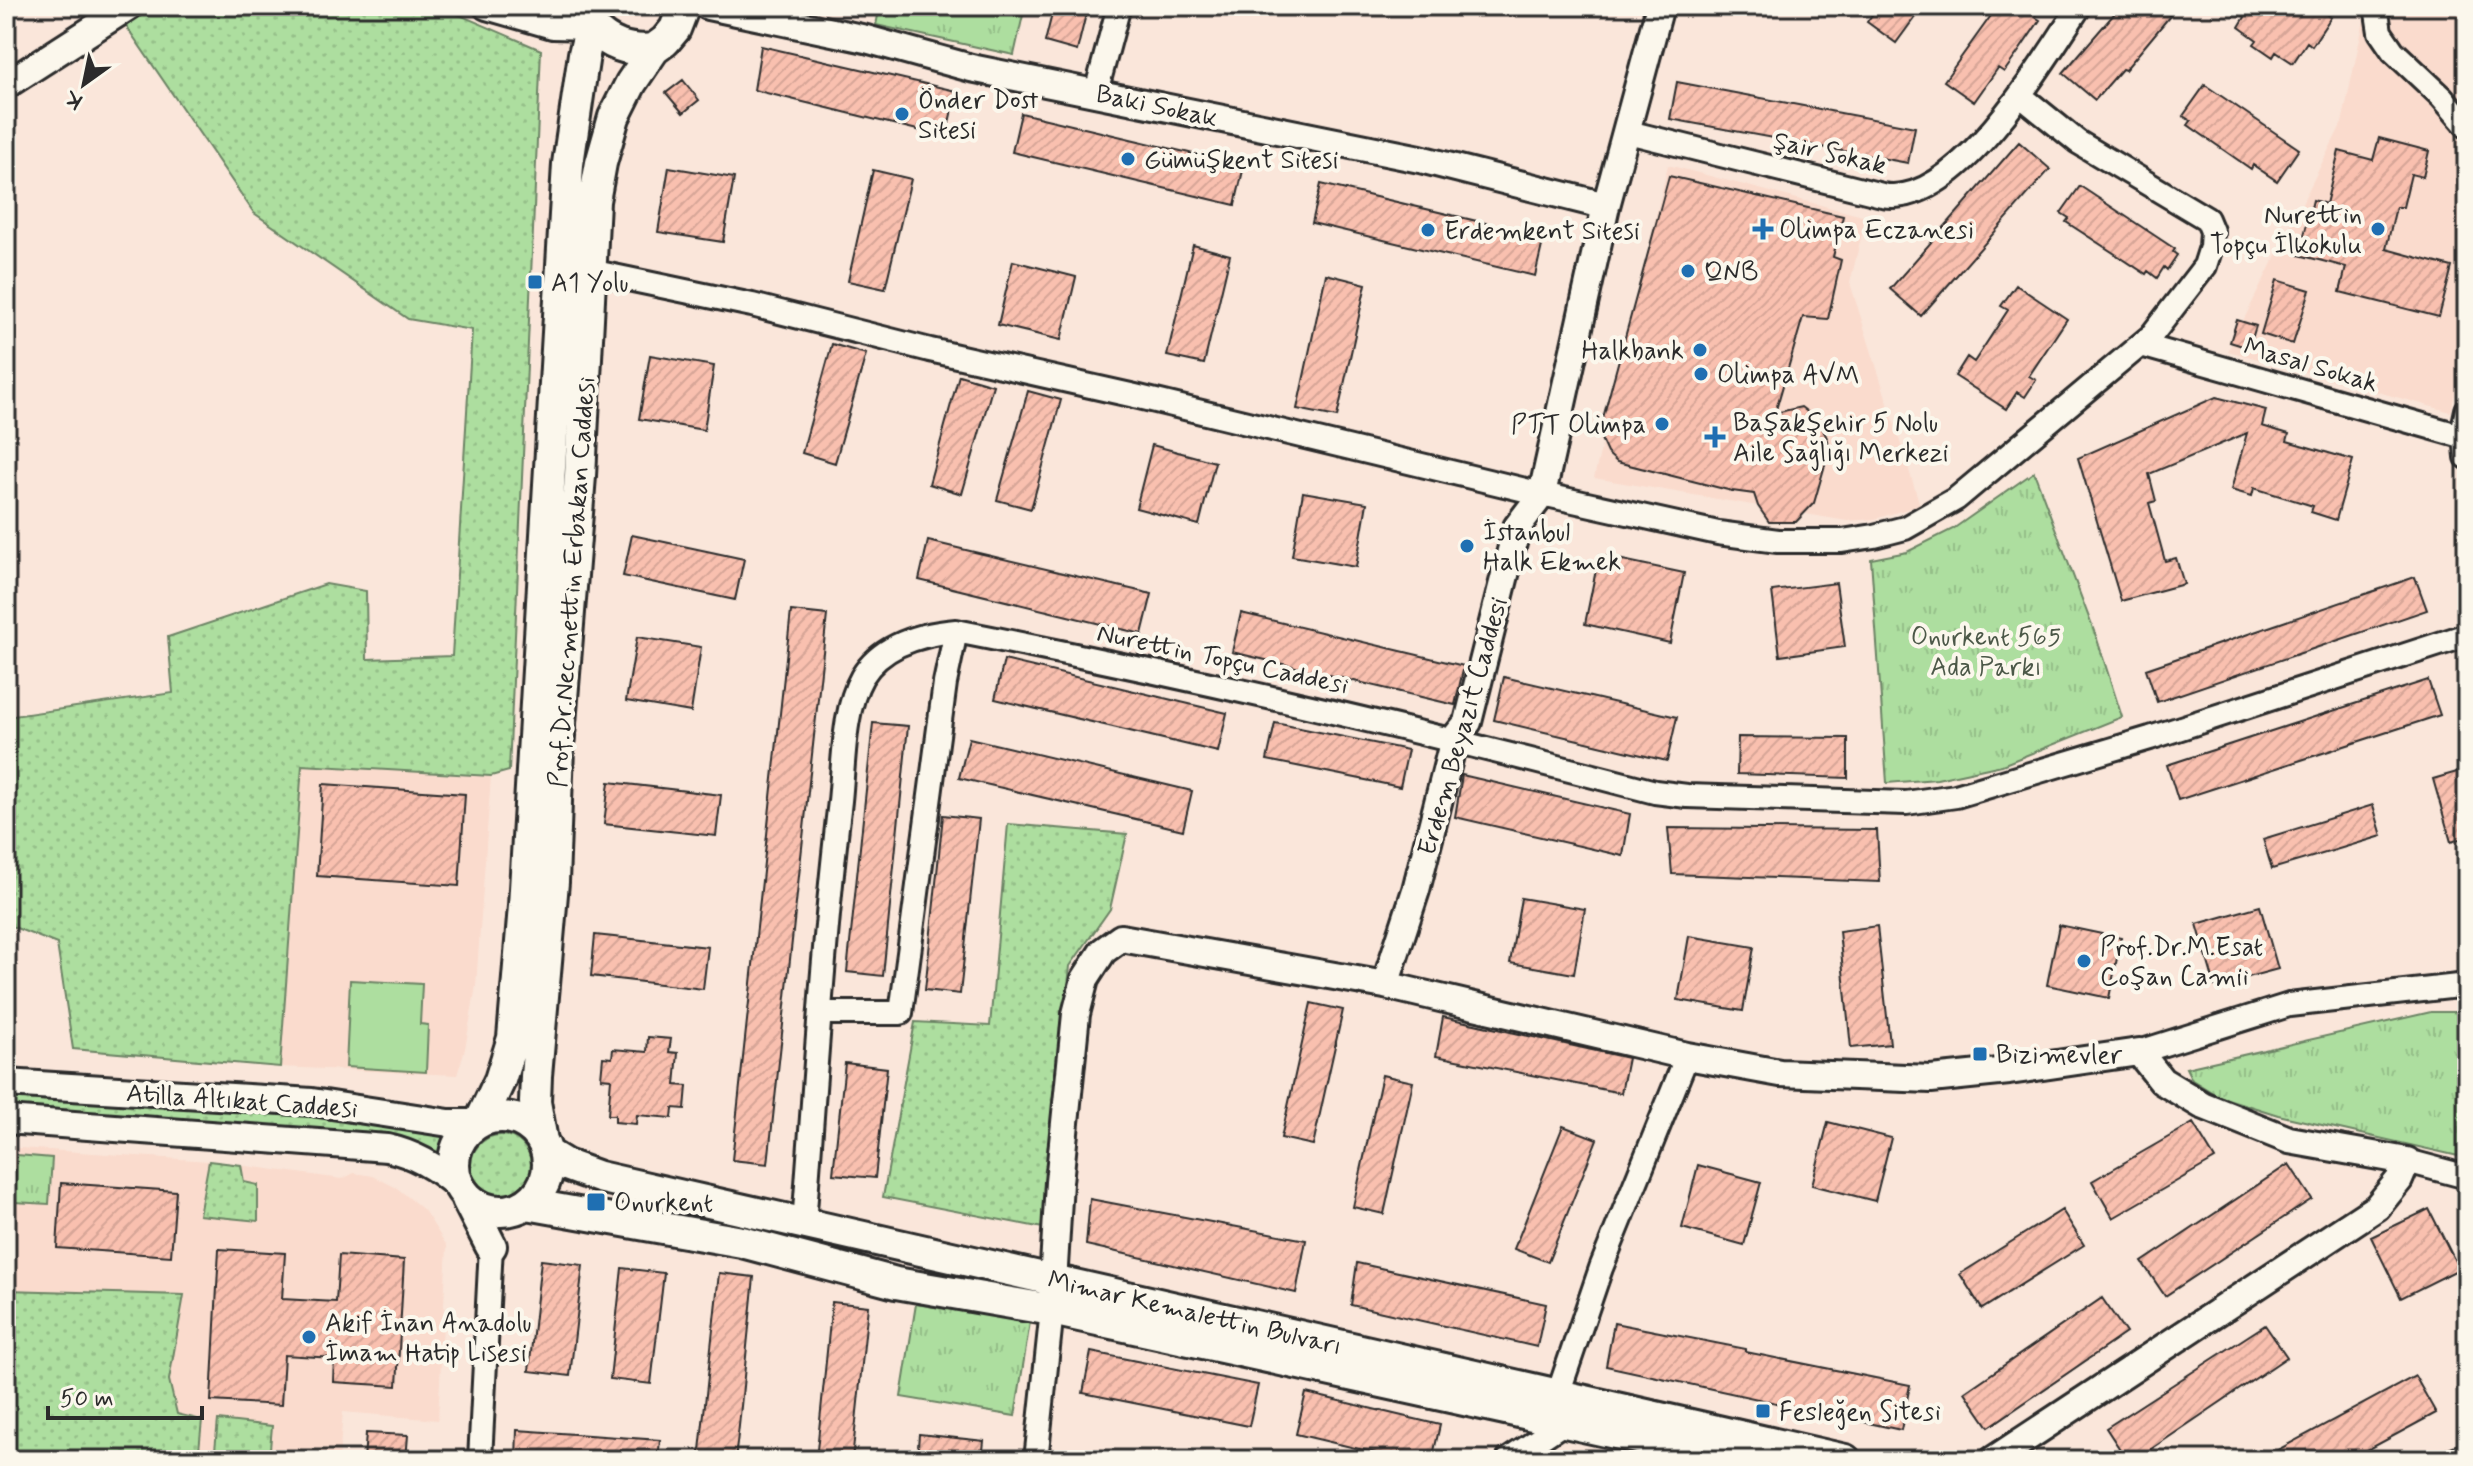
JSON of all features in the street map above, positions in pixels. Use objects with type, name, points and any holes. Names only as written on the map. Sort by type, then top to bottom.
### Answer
[{"type":"main road","name":"Prof.Dr.Necmettin Erbakan Caddesi","points":[[545,1148],[535,1102],[536,1076],[553,882],[558,748],[580,476],[594,201],[614,117],[631,83],[675,29],[684,6]]},
{"type":"main road","points":[[591,16],[604,38],[627,50],[660,45]]},
{"type":"main road","name":"Prof.Dr.Necmettin Erbakan Caddesi","points":[[479,1122],[500,1080],[513,1038],[525,890],[568,164],[591,16]]},
{"type":"main road","points":[[505,1117],[533,1129],[545,1148],[548,1170],[544,1184],[491,1246],[463,1192],[453,1162],[460,1139],[479,1122],[505,1117]]},
{"type":"main road","name":"Mimar Kemalettin Bulvarı","points":[[545,1148],[566,1165],[599,1177],[804,1224],[1052,1296]]},
{"type":"main road","points":[[463,1192],[480,1207],[494,1212],[522,1207]]},
{"type":"main road","name":"Mimar Kemalettin Bulvarı","points":[[522,1207],[742,1242],[896,1283],[1052,1296]]},
{"type":"main road","points":[[1052,1296],[1561,1408],[1845,1460]]},
{"type":"main road","points":[[1561,1408],[1739,1460]]},
{"type":"street","points":[[6,85],[97,6]]},
{"type":"street","points":[[6,66],[129,6]]},
{"type":"street","points":[[487,6],[553,25],[591,16]]},
{"type":"street","name":"Baki Sokak","points":[[708,6],[866,39],[971,68],[1420,159],[1606,206]]},
{"type":"street","points":[[1096,92],[1119,6]]},
{"type":"street","name":"Erdem Beyazıt Caddesi","points":[[1385,985],[1416,890],[1454,739],[1468,722],[1517,527],[1542,494],[1606,206],[1660,6]]},
{"type":"street","name":"Şair Sokak","points":[[1628,132],[1882,195],[1910,195],[1931,186],[1989,134],[2021,96],[2080,6]]},
{"type":"street","points":[[2376,6],[2380,32],[2393,51],[2442,97],[2467,126]]},
{"type":"street","points":[[590,271],[752,305],[930,350],[1718,533],[1764,539],[1842,541],[1905,528],[1956,499],[2151,336],[2205,266],[2212,231],[2207,219],[2078,142],[2021,96]]},
{"type":"street","name":"Masal Sokak","points":[[2141,345],[2466,447]]},
{"type":"street","points":[[2466,447],[2464,424],[2467,410]]},
{"type":"street","points":[[821,1013],[901,1013],[945,683],[956,631]]},
{"type":"street","name":"Nurettin Topçu Caddesi","points":[[804,1224],[837,827],[851,700],[863,675],[880,657],[904,642],[926,634],[956,631],[1149,669],[1454,739],[1655,792],[1906,803],[1956,796],[2123,746],[2467,635]]},
{"type":"street","points":[[1036,1460],[1076,1014],[1085,979],[1103,951],[1121,938],[1385,985],[1687,1056],[1780,1073],[1931,1079],[2139,1052],[2289,1005],[2467,985]]},
{"type":"street","points":[[2139,1052],[2162,1081],[2202,1105],[2289,1140],[2407,1161],[2467,1177]]},
{"type":"street","points":[[1508,1460],[1561,1408],[1601,1268],[1687,1056]]},
{"type":"street","name":"Atilla Altıkat Caddesi","points":[[6,1083],[312,1102],[449,1123],[479,1122]]},
{"type":"street","name":"Atilla Altıkat Caddesi","points":[[6,1120],[387,1148],[418,1157],[445,1174],[463,1192]]},
{"type":"street","points":[[1993,1460],[2377,1207],[2399,1180],[2407,1161]]},
{"type":"street","points":[[480,1460],[491,1246]]},
{"type":"street","points":[[2453,1460],[2467,1454]]},
{"type":"shaded area","name":"Nurettin Topçu İlkokulu","points":[[2367,6],[2467,6],[2467,336],[2451,412],[2228,351],[2342,123]]},
{"type":"shaded area","name":"Olimpa AVM","points":[[1668,165],[1866,217],[1850,283],[1920,505],[1875,519],[1847,521],[1594,478]]},
{"type":"shaded area","points":[[302,764],[491,776],[476,986],[457,1075],[280,1067]]},
{"type":"shaded area","name":"Akif İnan Anadolu İmam Hatip Lisesi","points":[[6,1147],[209,1161],[342,1179],[354,1173],[373,1176],[397,1188],[424,1210],[447,1246],[438,1420],[343,1412],[339,1460],[18,1460],[183,1295],[6,1290]]},
{"type":"green space","points":[[151,6],[439,6],[541,50],[509,771],[491,776],[302,765],[280,1067],[73,1049],[57,944],[6,924],[6,717],[173,693],[168,637],[326,584],[366,591],[367,659],[452,656],[472,330],[408,319],[254,213],[124,23]]},
{"type":"green space","points":[[880,6],[1025,6],[1014,55],[876,25]]},
{"type":"green space","name":"Onurkent 565 Ada Parkı","points":[[2034,472],[2097,639],[2122,717],[2002,765],[1937,779],[1887,783],[1871,559],[1907,552],[1953,529]]},
{"type":"green space","points":[[1008,824],[1127,834],[1110,909],[1070,966],[1043,1228],[883,1197],[915,1022],[990,1026]]},
{"type":"green space","points":[[350,980],[422,984],[420,1024],[428,1025],[426,1072],[346,1067]]},
{"type":"green space","points":[[2431,1012],[2467,1012],[2467,1158],[2278,1115],[2218,1096],[2192,1080],[2186,1068]]},
{"type":"green space","points":[[6,1097],[323,1117],[446,1136],[439,1158],[6,1112]]},
{"type":"green space","points":[[501,1135],[512,1137],[522,1144],[529,1154],[529,1176],[522,1186],[512,1193],[501,1195],[490,1193],[480,1186],[473,1176],[471,1165],[473,1154],[480,1144],[490,1137]]},
{"type":"green space","points":[[17,1155],[52,1158],[49,1204],[14,1202]]},
{"type":"green space","points":[[209,1161],[241,1165],[244,1182],[258,1185],[258,1221],[199,1215]]},
{"type":"green space","points":[[6,1290],[184,1295],[169,1380],[177,1414],[202,1420],[198,1460],[6,1460]]},
{"type":"green space","points":[[916,1304],[1030,1322],[1015,1416],[901,1397]]},
{"type":"green space","points":[[218,1420],[272,1426],[269,1460],[214,1460]]},
{"type":"building","points":[[1054,6],[1088,6],[1077,51],[1045,42]]},
{"type":"building","points":[[1878,6],[1923,6],[1896,43],[1867,22]]},
{"type":"building","points":[[1998,6],[2043,6],[2035,17],[2040,20],[2017,54],[2004,72],[1998,68],[1974,102],[1944,81]]},
{"type":"building","points":[[2121,6],[2175,6],[2125,70],[2122,69],[2095,100],[2063,73]]},
{"type":"building","points":[[2228,6],[2331,6],[2326,14],[2331,17],[2312,46],[2307,42],[2293,63],[2276,52],[2273,57],[2254,44],[2257,40],[2239,27],[2245,17]]},
{"type":"building","name":"Önder Dost Sitesi","points":[[761,46],[956,91],[946,137],[754,90]]},
{"type":"building","points":[[683,80],[699,100],[683,113],[666,93]]},
{"type":"building","points":[[1677,82],[1915,127],[1908,163],[1670,119]]},
{"type":"building","points":[[2205,85],[2299,149],[2277,181],[2253,165],[2251,169],[2188,125],[2191,121],[2183,116]]},
{"type":"building","name":"Gümüşkent Sitesi","points":[[1021,113],[1244,166],[1235,205],[1012,152]]},
{"type":"building","points":[[2379,138],[2429,151],[2423,177],[2411,174],[2403,207],[2396,207],[2386,249],[2452,267],[2439,317],[2340,292],[2346,267],[2299,255],[2313,200],[2326,204],[2339,151],[2373,160]]},
{"type":"building","points":[[2019,142],[2050,169],[1921,316],[1890,289]]},
{"type":"building","points":[[669,167],[734,178],[723,242],[658,232]]},
{"type":"building","points":[[873,170],[911,179],[885,289],[848,281]]},
{"type":"building","name":"Olimpa AVM","points":[[1669,176],[1843,216],[1833,257],[1841,260],[1828,319],[1803,317],[1775,413],[1801,407],[1819,421],[1828,440],[1829,451],[1814,503],[1796,522],[1769,522],[1754,494],[1617,462],[1607,453],[1602,442],[1600,429]]},
{"type":"building","name":"Erdemkent Sitesi","points":[[1321,184],[1544,237],[1535,276],[1312,223]]},
{"type":"building","points":[[2080,186],[2175,249],[2173,252],[2177,255],[2167,270],[2164,267],[2157,278],[2148,271],[2146,274],[2066,222],[2069,218],[2061,213]]},
{"type":"building","points":[[1193,245],[1230,255],[1204,364],[1167,356]]},
{"type":"building","points":[[1013,261],[1076,277],[1061,340],[998,325]]},
{"type":"building","points":[[1326,274],[1366,284],[1337,417],[1297,409]]},
{"type":"building","points":[[2277,280],[2310,290],[2293,344],[2261,334]]},
{"type":"building","points":[[2016,285],[2067,319],[2029,376],[2036,380],[2025,397],[2017,392],[2006,409],[1955,376],[1967,357],[1974,362],[2008,310],[2001,306]]},
{"type":"building","points":[[2237,320],[2256,326],[2249,348],[2230,342]]},
{"type":"building","points":[[832,344],[866,354],[835,463],[802,453]]},
{"type":"building","points":[[650,355],[714,366],[704,430],[639,419]]},
{"type":"building","points":[[959,375],[993,385],[962,494],[929,484]]},
{"type":"building","points":[[1028,391],[1061,400],[1031,509],[997,500]]},
{"type":"building","points":[[2216,397],[2266,410],[2262,426],[2289,434],[2287,441],[2353,460],[2336,520],[2311,512],[2313,506],[2254,488],[2252,496],[2231,490],[2247,433],[2149,474],[2156,501],[2149,503],[2165,561],[2176,558],[2184,584],[2121,601],[2078,458]]},
{"type":"building","points":[[1152,445],[1215,462],[1199,525],[1136,508]]},
{"type":"building","points":[[1303,492],[1367,503],[1356,567],[1292,556]]},
{"type":"building","points":[[632,535],[744,559],[735,600],[623,576]]},
{"type":"building","points":[[928,541],[1152,594],[1142,634],[919,580]]},
{"type":"building","points":[[1599,555],[1684,573],[1670,643],[1585,624]]},
{"type":"building","points":[[2415,577],[2427,610],[2157,702],[2146,669]]},
{"type":"building","points":[[1836,583],[1845,647],[1780,656],[1772,591]]},
{"type":"building","points":[[791,611],[827,615],[768,1164],[732,1160]]},
{"type":"building","points":[[1241,613],[1464,666],[1455,705],[1232,652]]},
{"type":"building","points":[[637,637],[701,647],[691,712],[626,701]]},
{"type":"building","points":[[1004,660],[1227,713],[1218,752],[995,699]]},
{"type":"building","points":[[1504,677],[1677,717],[1667,761],[1494,720]]},
{"type":"building","points":[[2428,680],[2440,715],[2178,800],[2167,765]]},
{"type":"building","points":[[873,723],[908,726],[883,976],[847,972]]},
{"type":"building","points":[[1275,723],[1408,750],[1400,787],[1267,760]]},
{"type":"building","points":[[1738,737],[1848,738],[1848,778],[1737,774]]},
{"type":"building","points":[[969,738],[1192,791],[1183,830],[959,778]]},
{"type":"building","points":[[2467,769],[2467,837],[2451,842],[2433,779]]},
{"type":"building","points":[[1462,775],[1630,814],[1623,856],[1455,817]]},
{"type":"building","points":[[609,782],[721,795],[716,836],[604,824]]},
{"type":"building","points":[[323,784],[465,794],[459,886],[317,876]]},
{"type":"building","points":[[2373,805],[2382,836],[2272,869],[2263,839]]},
{"type":"building","points":[[943,815],[979,819],[960,994],[925,990]]},
{"type":"building","points":[[1668,828],[1877,830],[1880,882],[1672,874]]},
{"type":"building","points":[[1521,898],[1585,909],[1574,974],[1510,963]]},
{"type":"building","points":[[2260,906],[2278,969],[2215,986],[2197,924]]},
{"type":"building","name":"Prof.Dr.M.Esat Coşan Camii","points":[[2059,925],[2121,938],[2109,998],[2047,985]]},
{"type":"building","points":[[1877,926],[1890,1044],[1851,1048],[1839,931]]},
{"type":"building","points":[[595,935],[708,947],[703,989],[591,976]]},
{"type":"building","points":[[1689,936],[1754,947],[1743,1011],[1678,1000]]},
{"type":"building","points":[[1311,1003],[1343,1010],[1313,1145],[1281,1138]]},
{"type":"building","points":[[1443,1017],[1628,1058],[1621,1093],[1436,1056]]},
{"type":"building","points":[[648,1037],[671,1039],[669,1052],[678,1053],[675,1085],[687,1086],[685,1109],[673,1108],[672,1118],[637,1115],[636,1124],[615,1122],[615,1115],[608,1115],[611,1079],[601,1078],[603,1057],[612,1058],[613,1049],[647,1052]]},
{"type":"building","points":[[845,1063],[887,1068],[875,1178],[833,1174]]},
{"type":"building","points":[[1382,1075],[1413,1082],[1384,1214],[1353,1207]]},
{"type":"building","points":[[1828,1122],[1891,1138],[1875,1201],[1812,1185]]},
{"type":"building","points":[[2193,1123],[2215,1159],[2113,1218],[2092,1181]]},
{"type":"building","points":[[1563,1126],[1597,1139],[1548,1262],[1514,1249]]},
{"type":"building","points":[[2289,1164],[2312,1199],[2165,1296],[2142,1262]]},
{"type":"building","points":[[1698,1165],[1761,1182],[1744,1245],[1682,1228]]},
{"type":"building","points":[[61,1183],[176,1191],[171,1256],[57,1248]]},
{"type":"building","points":[[1090,1199],[1306,1240],[1296,1293],[1086,1245]]},
{"type":"building","points":[[2429,1209],[2459,1269],[2401,1298],[2371,1237]]},
{"type":"building","points":[[2062,1210],[2084,1245],[1982,1309],[1960,1274]]},
{"type":"building","points":[[219,1249],[285,1253],[282,1299],[336,1302],[339,1255],[404,1260],[397,1386],[333,1382],[334,1358],[284,1355],[281,1405],[211,1401]]},
{"type":"building","points":[[541,1260],[583,1265],[570,1376],[529,1371]]},
{"type":"building","points":[[1357,1263],[1546,1304],[1537,1347],[1351,1305]]},
{"type":"building","points":[[622,1268],[664,1273],[651,1384],[610,1379]]},
{"type":"building","points":[[719,1273],[754,1277],[739,1426],[735,1460],[699,1460]]},
{"type":"building","points":[[2102,1298],[2126,1333],[1989,1427],[1965,1392]]},
{"type":"building","points":[[832,1302],[868,1306],[852,1460],[816,1460]]},
{"type":"building","points":[[1614,1323],[1910,1385],[1901,1430],[1606,1366]]},
{"type":"building","points":[[2265,1325],[2287,1357],[2135,1460],[2127,1460],[2106,1428]]},
{"type":"building","points":[[1091,1352],[1258,1385],[1249,1426],[1083,1393]]},
{"type":"building","points":[[2415,1376],[2436,1413],[2349,1460],[2259,1460]]},
{"type":"building","points":[[1306,1393],[1440,1425],[1432,1460],[1406,1460],[1296,1434]]},
{"type":"building","points":[[517,1430],[660,1440],[658,1460],[516,1460]]},
{"type":"building","points":[[366,1433],[408,1435],[406,1460],[364,1460]]},
{"type":"building","points":[[919,1434],[984,1441],[982,1460],[917,1460]]},
{"type":"place","name":"Önder Dost Sitesi","points":[[902,114]]},
{"type":"place","name":"Gümüşkent Sitesi","points":[[1128,159]]},
{"type":"place","name":"Olimpa Eczanesi","points":[[1763,229]]},
{"type":"place","name":"Nurettin Topçu İlkokulu","points":[[2378,229]]},
{"type":"place","name":"Erdemkent Sitesi","points":[[1428,230]]},
{"type":"place","name":"QNB","points":[[1688,271]]},
{"type":"place","name":"A1 Yolu","points":[[535,282]]},
{"type":"place","name":"Halkbank","points":[[1700,350]]},
{"type":"place","name":"Olimpa AVM","points":[[1701,374]]},
{"type":"place","name":"PTT Olimpa","points":[[1662,424]]},
{"type":"place","name":"Başakşehir 5 Nolu Aile Sağlığı Merkezi","points":[[1715,437]]},
{"type":"place","name":"İstanbul Halk Ekmek","points":[[1467,546]]},
{"type":"place","name":"Prof.Dr.M.Esat Coşan Camii","points":[[2084,961]]},
{"type":"place","name":"Bizimevler","points":[[1980,1054]]},
{"type":"place","name":"Onurkent","points":[[596,1202]]},
{"type":"place","name":"Akif İnan Anadolu İmam Hatip Lisesi","points":[[309,1337]]},
{"type":"place","name":"Fesleğen Sitesi","points":[[1763,1411]]}]
